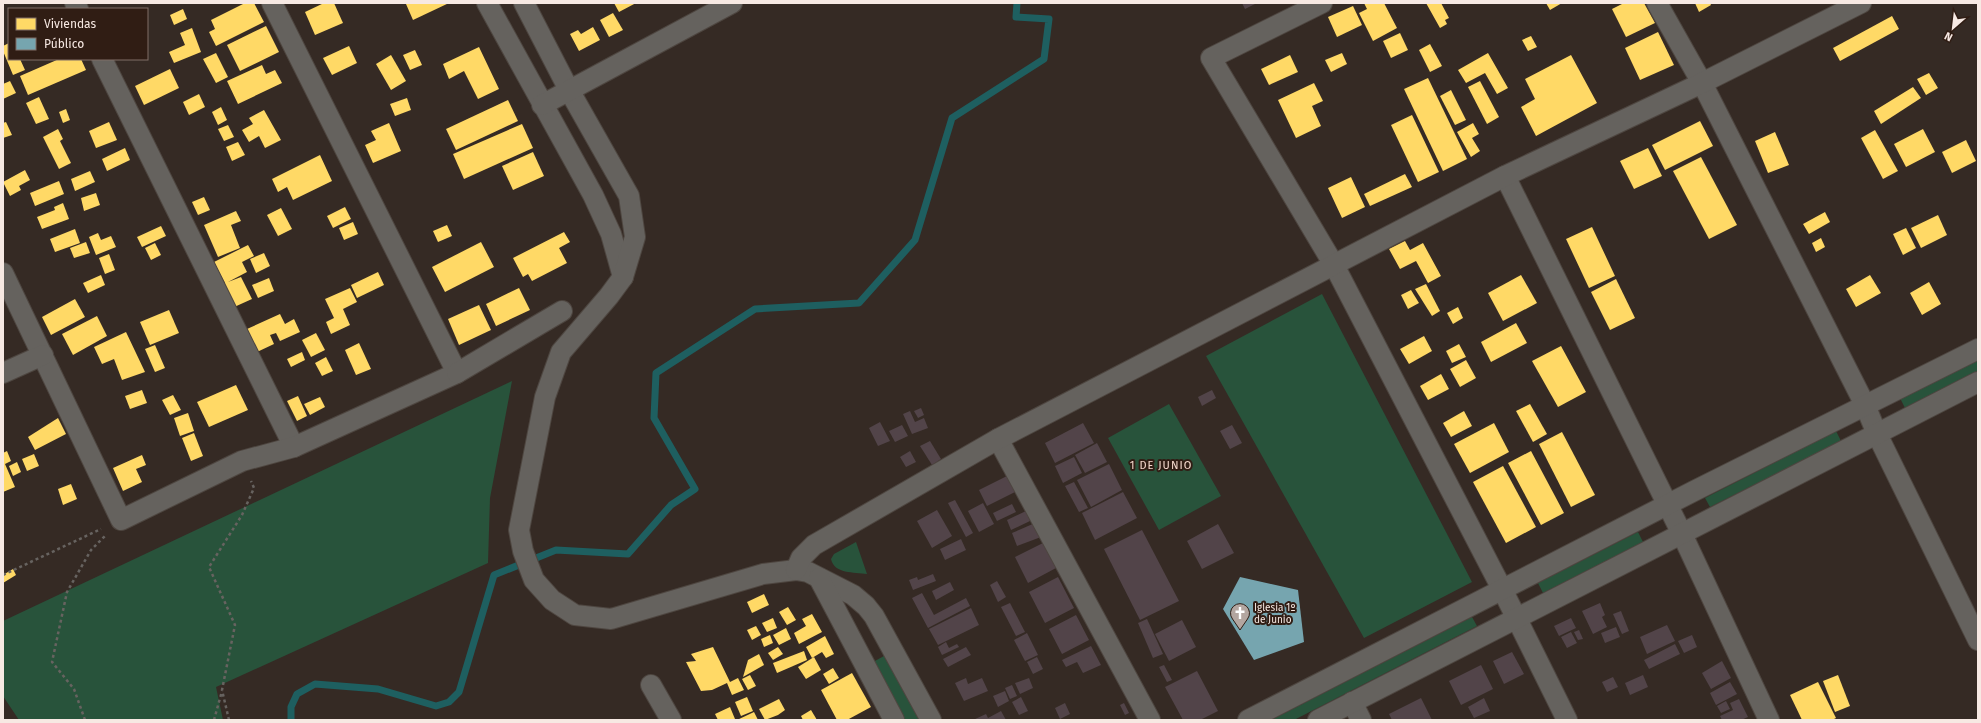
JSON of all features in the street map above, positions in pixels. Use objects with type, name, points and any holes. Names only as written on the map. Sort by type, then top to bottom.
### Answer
[{"type":"street","points":[[272,3],[457,373]]},
{"type":"street","points":[[487,3],[593,196],[611,234],[623,277]]},
{"type":"street","points":[[524,3],[569,90],[629,196],[635,237],[623,277],[609,296],[561,352],[545,397],[519,530],[523,551],[534,580],[552,600],[575,615],[611,619],[763,574],[796,570],[808,572],[853,595],[866,606],[874,616],[931,720]]},
{"type":"street","points":[[542,105],[616,67],[732,3]]},
{"type":"street","points":[[1322,3],[1211,58],[1334,265],[1502,589],[1515,618],[1567,720]]},
{"type":"street","points":[[1657,3],[1702,83],[1865,405],[1877,434],[1978,640]]},
{"type":"street","points":[[796,570],[801,558],[814,545],[998,439],[1504,176],[1702,83],[1861,3]]},
{"type":"street","points":[[102,60],[294,447]]},
{"type":"street","points":[[1504,176],[1666,506],[1682,534],[1769,720]]},
{"type":"street","points":[[3,273],[121,520],[242,461],[294,447],[457,373],[562,311]]},
{"type":"street","points":[[1248,720],[1502,589],[1978,349]]},
{"type":"street","points":[[3,373],[43,355]]},
{"type":"street","points":[[1318,720],[1978,382]]},
{"type":"street","points":[[998,439],[1150,720]]},
{"type":"street","points":[[819,578],[894,720]]},
{"type":"street","points":[[651,685],[671,720]]},
{"type":"street","points":[[1352,702],[1360,720]]},
{"type":"path","points":[[214,720],[222,690],[235,625],[209,567],[242,515],[254,488],[242,461]]},
{"type":"path","points":[[3,575],[121,520]]},
{"type":"path","points":[[85,720],[74,689],[52,662],[67,592],[91,550],[121,520]]},
{"type":"path","points":[[222,690],[229,720]]},
{"type":"green space","points":[[1322,294],[1472,582],[1364,638],[1206,356]]},
{"type":"green space","points":[[1978,359],[1978,371],[1905,408],[1900,398]]},
{"type":"green space","points":[[512,381],[490,498],[488,563],[216,687],[223,720],[19,720],[3,696],[3,621]]},
{"type":"green space","points":[[1169,404],[1221,496],[1159,530],[1108,438]]},
{"type":"green space","points":[[1836,431],[1841,441],[1710,507],[1705,498]]},
{"type":"green space","points":[[1638,532],[1643,542],[1543,593],[1538,583]]},
{"type":"green space","points":[[856,542],[867,574],[840,570],[833,564],[831,559],[834,554]]},
{"type":"green space","points":[[1472,617],[1477,626],[1294,720],[1271,720]]},
{"type":"green space","points":[[884,656],[920,720],[905,720],[873,662]]},
{"type":"building: Viviendas","points":[[245,3],[254,3],[264,22],[216,46],[209,32],[215,29],[211,20]]},
{"type":"building: Viviendas","points":[[324,3],[334,3],[343,23],[315,35],[305,12]]},
{"type":"building: Viviendas","points":[[449,3],[413,20],[406,4]]},
{"type":"building: Viviendas","points":[[614,3],[636,3],[619,12]]},
{"type":"building: Viviendas","points":[[1364,3],[1384,3],[1397,28],[1373,41],[1359,13],[1367,9]]},
{"type":"building: Viviendas","points":[[1426,3],[1441,3],[1449,18],[1445,20],[1447,24],[1440,28]]},
{"type":"building: Viviendas","points":[[1546,3],[1562,3],[1550,10]]},
{"type":"building: Viviendas","points":[[1624,3],[1644,3],[1655,23],[1626,37],[1612,9]]},
{"type":"building: Viviendas","points":[[1695,3],[1710,3],[1711,5],[1699,12]]},
{"type":"building: Viviendas","points":[[1353,6],[1362,25],[1337,37],[1328,17]]},
{"type":"building: Viviendas","points":[[183,9],[187,19],[174,25],[170,15]]},
{"type":"building: Viviendas","points":[[613,13],[623,30],[609,37],[600,20]]},
{"type":"building: Viviendas","points":[[1892,16],[1899,29],[1840,61],[1833,48]]},
{"type":"building: Viviendas","points":[[266,26],[279,52],[240,71],[227,45]]},
{"type":"building: Viviendas","points":[[593,27],[600,40],[579,51],[570,34],[578,30],[581,34]]},
{"type":"building: Viviendas","points":[[192,28],[201,52],[174,63],[169,52],[185,45],[180,33]]},
{"type":"building: Viviendas","points":[[1658,32],[1674,65],[1640,80],[1625,48]]},
{"type":"building: Viviendas","points":[[1400,33],[1408,50],[1391,58],[1383,41]]},
{"type":"building: Viviendas","points":[[1531,36],[1537,47],[1528,51],[1522,40]]},
{"type":"building: Viviendas","points":[[8,44],[8,60],[20,60],[25,70],[13,75],[3,51],[3,46]]},
{"type":"building: Viviendas","points":[[1430,44],[1442,66],[1430,72],[1419,50]]},
{"type":"building: Viviendas","points":[[349,46],[357,63],[332,75],[323,58]]},
{"type":"building: Viviendas","points":[[479,47],[499,89],[478,99],[464,71],[449,79],[443,64]]},
{"type":"building: Viviendas","points":[[415,50],[422,65],[410,70],[403,55]]},
{"type":"building: Viviendas","points":[[216,53],[228,77],[216,83],[203,59]]},
{"type":"building: Viviendas","points":[[1342,53],[1347,64],[1331,72],[1325,60]]},
{"type":"building: Viviendas","points":[[1488,53],[1508,88],[1497,94],[1485,73],[1466,83],[1458,70]]},
{"type":"building: Viviendas","points":[[391,55],[406,81],[391,90],[376,64]]},
{"type":"building: Viviendas","points":[[1290,55],[1298,72],[1269,85],[1261,69]]},
{"type":"building: Viviendas","points":[[1571,55],[1597,103],[1536,136],[1521,107],[1535,99],[1525,79]]},
{"type":"building: Viviendas","points":[[57,60],[81,60],[86,70],[28,95],[20,76]]},
{"type":"building: Viviendas","points":[[262,65],[266,74],[275,70],[282,83],[238,104],[227,81]]},
{"type":"building: Viviendas","points":[[170,69],[179,88],[144,105],[135,86]]},
{"type":"building: Viviendas","points":[[1929,73],[1938,88],[1926,95],[1917,79]]},
{"type":"building: Viviendas","points":[[1428,78],[1467,159],[1443,171],[1404,89]]},
{"type":"building: Viviendas","points":[[10,81],[16,93],[3,99],[3,84]]},
{"type":"building: Viviendas","points":[[1480,81],[1499,117],[1487,124],[1468,87]]},
{"type":"building: Viviendas","points":[[1314,83],[1323,101],[1312,106],[1321,126],[1296,138],[1278,100]]},
{"type":"building: Viviendas","points":[[1913,87],[1921,98],[1881,124],[1874,111]]},
{"type":"building: Viviendas","points":[[1451,90],[1466,120],[1455,125],[1440,96]]},
{"type":"building: Viviendas","points":[[199,94],[205,107],[189,115],[183,102]]},
{"type":"building: Viviendas","points":[[39,97],[49,119],[36,124],[26,103]]},
{"type":"building: Viviendas","points":[[407,98],[411,110],[395,116],[390,104]]},
{"type":"building: Viviendas","points":[[508,100],[518,121],[456,150],[446,129]]},
{"type":"building: Viviendas","points":[[221,107],[227,120],[218,125],[212,112]]},
{"type":"building: Viviendas","points":[[66,109],[70,120],[63,123],[59,112]]},
{"type":"building: Viviendas","points":[[264,110],[281,140],[265,148],[259,136],[249,142],[242,130],[253,124],[249,118]]},
{"type":"building: Viviendas","points":[[1412,115],[1439,172],[1418,182],[1391,125]]},
{"type":"building: Viviendas","points":[[1700,121],[1713,146],[1665,170],[1652,145]]},
{"type":"building: Viviendas","points":[[6,122],[12,135],[3,138],[3,123]]},
{"type":"building: Viviendas","points":[[109,122],[117,140],[96,148],[89,131]]},
{"type":"building: Viviendas","points":[[389,123],[401,151],[373,163],[365,145],[376,140],[371,131]]},
{"type":"building: Viviendas","points":[[1473,123],[1479,134],[1472,138],[1480,151],[1471,157],[1457,132]]},
{"type":"building: Viviendas","points":[[522,124],[533,148],[464,179],[453,154]]},
{"type":"building: Viviendas","points":[[228,125],[234,137],[224,141],[218,129]]},
{"type":"building: Viviendas","points":[[58,129],[63,139],[60,141],[71,163],[59,169],[43,137]]},
{"type":"building: Viviendas","points":[[1923,129],[1935,152],[1906,167],[1894,144]]},
{"type":"building: Viviendas","points":[[1875,130],[1898,171],[1883,179],[1861,138]]},
{"type":"building: Viviendas","points":[[1775,132],[1789,165],[1768,173],[1755,141]]},
{"type":"building: Viviendas","points":[[1966,140],[1976,161],[1952,173],[1942,152]]},
{"type":"building: Viviendas","points":[[238,142],[245,155],[232,161],[226,147]]},
{"type":"building: Viviendas","points":[[125,148],[130,160],[107,171],[102,159]]},
{"type":"building: Viviendas","points":[[1648,148],[1662,176],[1634,189],[1620,161]]},
{"type":"building: Viviendas","points":[[533,152],[544,176],[513,190],[502,166]]},
{"type":"building: Viviendas","points":[[320,155],[332,181],[293,200],[287,187],[278,192],[272,179]]},
{"type":"building: Viviendas","points":[[1701,157],[1737,225],[1709,239],[1673,171]]},
{"type":"building: Viviendas","points":[[25,170],[30,180],[19,186],[21,190],[10,196],[3,182]]},
{"type":"building: Viviendas","points":[[90,171],[95,182],[75,191],[71,179]]},
{"type":"building: Viviendas","points":[[1405,174],[1412,187],[1370,206],[1364,194]]},
{"type":"building: Viviendas","points":[[1351,177],[1365,207],[1342,218],[1328,188]]},
{"type":"building: Viviendas","points":[[59,181],[64,194],[35,206],[30,193]]},
{"type":"building: Viviendas","points":[[96,193],[100,205],[84,211],[81,198]]},
{"type":"building: Viviendas","points":[[204,197],[210,210],[198,215],[192,202]]},
{"type":"building: Viviendas","points":[[63,203],[69,219],[42,229],[37,217],[55,210],[54,207]]},
{"type":"building: Viviendas","points":[[345,207],[351,219],[333,228],[327,216]]},
{"type":"building: Viviendas","points":[[281,208],[292,229],[278,236],[267,215]]},
{"type":"building: Viviendas","points":[[236,211],[241,221],[231,225],[240,248],[218,257],[204,225]]},
{"type":"building: Viviendas","points":[[1825,212],[1830,222],[1809,234],[1803,224]]},
{"type":"building: Viviendas","points":[[1938,215],[1947,235],[1921,248],[1911,228]]},
{"type":"building: Viviendas","points":[[353,222],[358,234],[344,240],[339,228]]},
{"type":"building: Viviendas","points":[[447,225],[452,236],[438,242],[433,231]]},
{"type":"building: Viviendas","points":[[161,226],[166,236],[142,247],[137,237]]},
{"type":"building: Viviendas","points":[[1592,227],[1615,276],[1589,288],[1566,239]]},
{"type":"building: Viviendas","points":[[1906,228],[1916,248],[1903,255],[1893,234]]},
{"type":"building: Viviendas","points":[[75,229],[80,243],[55,252],[50,239]]},
{"type":"building: Viviendas","points":[[564,232],[570,242],[559,248],[567,263],[532,281],[528,274],[523,277],[513,258]]},
{"type":"building: Viviendas","points":[[98,233],[101,240],[111,236],[116,247],[96,255],[89,237]]},
{"type":"building: Viviendas","points":[[1821,238],[1825,247],[1816,252],[1812,243]]},
{"type":"building: Viviendas","points":[[1405,241],[1410,250],[1423,243],[1441,276],[1428,283],[1416,261],[1400,269],[1389,249]]},
{"type":"building: Viviendas","points":[[86,242],[90,253],[74,258],[70,248]]},
{"type":"building: Viviendas","points":[[481,242],[494,267],[445,292],[432,267]]},
{"type":"building: Viviendas","points":[[155,243],[161,255],[151,260],[145,248]]},
{"type":"building: Viviendas","points":[[248,245],[254,256],[242,262],[247,272],[228,282],[241,277],[252,299],[232,308],[222,286],[225,283],[214,262]]},
{"type":"building: Viviendas","points":[[264,253],[270,266],[256,273],[250,259]]},
{"type":"building: Viviendas","points":[[109,254],[115,270],[105,274],[99,258]]},
{"type":"building: Viviendas","points":[[378,272],[384,285],[357,298],[351,285]]},
{"type":"building: Viviendas","points":[[101,275],[105,285],[88,293],[83,283]]},
{"type":"building: Viviendas","points":[[1521,275],[1537,303],[1503,321],[1488,293]]},
{"type":"building: Viviendas","points":[[1870,275],[1881,293],[1856,307],[1846,289]]},
{"type":"building: Viviendas","points":[[269,278],[274,291],[258,298],[252,285]]},
{"type":"building: Viviendas","points":[[1616,279],[1635,318],[1610,330],[1591,292]]},
{"type":"building: Viviendas","points":[[1929,282],[1941,304],[1922,315],[1910,293]]},
{"type":"building: Viviendas","points":[[1426,284],[1440,311],[1432,316],[1415,289]]},
{"type":"building: Viviendas","points":[[350,288],[357,302],[343,309],[350,325],[331,334],[326,322],[334,318],[325,299]]},
{"type":"building: Viviendas","points":[[519,288],[530,310],[496,326],[486,304]]},
{"type":"building: Viviendas","points":[[1411,290],[1419,303],[1408,309],[1401,295]]},
{"type":"building: Viviendas","points":[[75,299],[85,317],[51,335],[42,317]]},
{"type":"building: Viviendas","points":[[479,305],[491,330],[459,345],[448,319]]},
{"type":"building: Viviendas","points":[[1458,307],[1463,318],[1453,324],[1447,313]]},
{"type":"building: Viviendas","points":[[169,310],[179,333],[150,345],[140,322]]},
{"type":"building: Viviendas","points":[[280,314],[285,324],[294,319],[300,332],[280,341],[276,333],[270,335],[274,344],[257,352],[247,329]]},
{"type":"building: Viviendas","points":[[97,316],[107,336],[73,355],[62,334]]},
{"type":"building: Viviendas","points":[[1516,323],[1527,343],[1491,362],[1481,342]]},
{"type":"building: Viviendas","points":[[126,332],[145,372],[122,380],[114,359],[102,364],[94,347]]},
{"type":"building: Viviendas","points":[[316,333],[325,350],[311,357],[302,340]]},
{"type":"building: Viviendas","points":[[1424,336],[1432,351],[1409,364],[1400,349]]},
{"type":"building: Viviendas","points":[[359,343],[371,369],[356,375],[345,350]]},
{"type":"building: Viviendas","points":[[1459,344],[1466,357],[1452,363],[1446,351]]},
{"type":"building: Viviendas","points":[[155,345],[165,368],[155,372],[145,349]]},
{"type":"building: Viviendas","points":[[1561,346],[1586,392],[1558,407],[1532,361]]},
{"type":"building: Viviendas","points":[[302,352],[305,360],[291,367],[287,359]]},
{"type":"building: Viviendas","points":[[326,357],[333,371],[322,376],[315,363]]},
{"type":"building: Viviendas","points":[[1466,360],[1476,378],[1460,387],[1450,369]]},
{"type":"building: Viviendas","points":[[1441,374],[1449,389],[1428,400],[1420,386]]},
{"type":"building: Viviendas","points":[[236,385],[248,410],[209,427],[197,402]]},
{"type":"building: Viviendas","points":[[142,390],[147,403],[130,409],[125,396]]},
{"type":"building: Viviendas","points":[[173,395],[181,410],[170,415],[162,400]]},
{"type":"building: Viviendas","points":[[298,396],[307,416],[297,421],[287,401]]},
{"type":"building: Viviendas","points":[[320,397],[325,407],[310,415],[304,404]]},
{"type":"building: Viviendas","points":[[1530,404],[1547,434],[1533,442],[1516,411]]},
{"type":"building: Viviendas","points":[[1464,411],[1472,426],[1451,437],[1443,423]]},
{"type":"building: Viviendas","points":[[188,413],[194,431],[180,436],[174,418]]},
{"type":"building: Viviendas","points":[[58,418],[66,434],[35,450],[28,437]]},
{"type":"building: Viviendas","points":[[1494,423],[1509,452],[1470,473],[1454,444]]},
{"type":"building: Viviendas","points":[[1562,432],[1595,495],[1571,507],[1539,444]]},
{"type":"building: Viviendas","points":[[194,433],[203,456],[191,461],[182,438]]},
{"type":"building: Viviendas","points":[[7,451],[11,461],[5,464],[15,487],[3,492],[3,453]]},
{"type":"building: Viviendas","points":[[1531,451],[1564,513],[1541,525],[1508,463]]},
{"type":"building: Viviendas","points":[[34,454],[39,466],[27,471],[22,459]]},
{"type":"building: Viviendas","points":[[142,455],[146,465],[136,469],[142,482],[123,491],[113,468]]},
{"type":"building: Viviendas","points":[[17,462],[21,472],[13,476],[9,466]]},
{"type":"building: Viviendas","points":[[1503,466],[1536,527],[1506,543],[1473,482]]},
{"type":"building: Viviendas","points":[[71,484],[77,499],[63,505],[58,489]]},
{"type":"building: Viviendas","points":[[13,569],[16,575],[3,583],[3,575]]},
{"type":"building: Viviendas","points":[[764,594],[769,605],[752,613],[747,602]]},
{"type":"building: Viviendas","points":[[788,607],[796,620],[787,625],[779,612]]},
{"type":"building: Viviendas","points":[[812,614],[822,632],[799,644],[794,633],[806,626],[802,619]]},
{"type":"building: Viviendas","points":[[773,618],[777,628],[767,632],[762,623]]},
{"type":"building: Viviendas","points":[[756,626],[761,635],[752,640],[747,630]]},
{"type":"building: Viviendas","points":[[786,628],[791,639],[779,645],[773,635]]},
{"type":"building: Viviendas","points":[[770,635],[773,643],[764,647],[761,639]]},
{"type":"building: Viviendas","points":[[825,636],[834,654],[826,658],[822,652],[812,658],[806,647]]},
{"type":"building: Viviendas","points":[[713,647],[730,682],[738,678],[744,690],[732,695],[727,683],[712,690],[701,691],[686,662],[696,661],[691,654]]},
{"type":"building: Viviendas","points":[[778,647],[783,654],[773,660],[768,653]]},
{"type":"building: Viviendas","points":[[804,651],[807,660],[777,673],[773,663]]},
{"type":"building: Viviendas","points":[[759,654],[764,665],[743,677],[748,660]]},
{"type":"building: Viviendas","points":[[814,657],[821,670],[806,679],[798,667]]},
{"type":"building: Viviendas","points":[[833,668],[839,678],[829,684],[823,674]]},
{"type":"building: Viviendas","points":[[852,673],[871,707],[847,720],[837,720],[821,690]]},
{"type":"building: Viviendas","points":[[750,675],[756,686],[748,690],[742,679]]},
{"type":"building: Viviendas","points":[[1838,675],[1850,706],[1835,712],[1823,681]]},
{"type":"building: Viviendas","points":[[1818,682],[1836,718],[1832,720],[1802,720],[1790,695]]},
{"type":"building: Viviendas","points":[[747,697],[753,711],[741,716],[735,702]]},
{"type":"building: Viviendas","points":[[779,699],[785,710],[778,715],[765,720],[759,709]]},
{"type":"building: Viviendas","points":[[730,707],[735,719],[718,720],[715,714]]},
{"type":"building: Viviendas","points":[[811,710],[817,720],[803,720],[801,716]]},
{"type":"building: Viviendas","points":[[754,712],[758,720],[737,720]]},
{"type":"building: Público","points":[[1240,577],[1298,590],[1304,642],[1254,660],[1223,609]]},
{"type":"building: Otros","points":[[1242,3],[1257,3],[1245,9]]},
{"type":"building: Otros","points":[[1212,390],[1216,398],[1202,406],[1198,397]]},
{"type":"building: Otros","points":[[921,408],[924,415],[918,418],[914,411]]},
{"type":"building: Otros","points":[[910,411],[915,422],[924,418],[928,428],[912,434],[903,414]]},
{"type":"building: Otros","points":[[880,422],[890,441],[878,446],[869,428]]},
{"type":"building: Otros","points":[[1083,423],[1094,443],[1055,463],[1045,443]]},
{"type":"building: Otros","points":[[902,425],[908,436],[895,442],[889,431]]},
{"type":"building: Otros","points":[[1232,425],[1242,443],[1230,449],[1220,431]]},
{"type":"building: Otros","points":[[930,441],[941,459],[932,465],[920,446]]},
{"type":"building: Otros","points":[[1097,443],[1107,462],[1085,473],[1075,455]]},
{"type":"building: Otros","points":[[910,451],[916,462],[906,467],[900,457]]},
{"type":"building: Otros","points":[[1074,457],[1082,473],[1063,483],[1055,466]]},
{"type":"building: Otros","points":[[1109,464],[1122,490],[1091,507],[1077,480]]},
{"type":"building: Otros","points":[[1007,476],[1015,492],[987,506],[979,490]]},
{"type":"building: Otros","points":[[1074,482],[1088,508],[1079,512],[1065,486]]},
{"type":"building: Otros","points":[[1123,492],[1137,518],[1095,540],[1082,513]]},
{"type":"building: Otros","points":[[955,500],[973,533],[966,537],[948,503]]},
{"type":"building: Otros","points":[[983,503],[994,524],[979,532],[968,511]]},
{"type":"building: Otros","points":[[1012,504],[1016,512],[997,521],[993,513]]},
{"type":"building: Otros","points":[[937,510],[952,536],[932,548],[917,521]]},
{"type":"building: Otros","points":[[1026,511],[1030,521],[1011,530],[1007,520]]},
{"type":"building: Otros","points":[[1035,523],[1041,537],[1017,546],[1012,533]]},
{"type":"building: Otros","points":[[1218,524],[1234,553],[1202,569],[1187,541]]},
{"type":"building: Otros","points":[[1142,530],[1179,601],[1140,620],[1104,549]]},
{"type":"building: Otros","points":[[961,539],[966,550],[945,560],[940,549]]},
{"type":"building: Otros","points":[[1043,543],[1056,568],[1028,583],[1015,557]]},
{"type":"building: Otros","points":[[933,574],[936,581],[913,590],[909,580],[917,577],[918,580]]},
{"type":"building: Otros","points":[[1058,577],[1074,608],[1045,623],[1029,592]]},
{"type":"building: Otros","points":[[997,581],[1006,597],[998,602],[990,585]]},
{"type":"building: Otros","points":[[950,582],[954,590],[936,600],[932,591]]},
{"type":"building: Otros","points":[[922,593],[934,615],[966,598],[970,606],[928,628],[912,598]]},
{"type":"building: Otros","points":[[1010,603],[1025,632],[1016,636],[1001,607]]},
{"type":"building: Otros","points":[[1600,603],[1605,615],[1602,617],[1607,627],[1593,634],[1582,611]]},
{"type":"building: Otros","points":[[971,608],[979,625],[938,645],[929,629]]},
{"type":"building: Otros","points":[[1621,611],[1629,631],[1622,634],[1613,614]]},
{"type":"building: Otros","points":[[1076,615],[1089,640],[1062,654],[1049,629]]},
{"type":"building: Otros","points":[[1571,618],[1576,628],[1559,636],[1554,626]]},
{"type":"building: Otros","points":[[1147,619],[1163,654],[1153,658],[1138,623]]},
{"type":"building: Otros","points":[[1182,620],[1196,647],[1169,661],[1155,634]]},
{"type":"building: Otros","points":[[1667,625],[1675,641],[1647,654],[1640,637]]},
{"type":"building: Otros","points":[[1616,627],[1620,637],[1605,643],[1601,633]]},
{"type":"building: Otros","points":[[1579,630],[1583,639],[1578,640],[1574,632]]},
{"type":"building: Otros","points":[[1571,632],[1577,643],[1567,648],[1561,637]]},
{"type":"building: Otros","points":[[1027,633],[1038,655],[1025,661],[1014,640]]},
{"type":"building: Otros","points":[[1692,635],[1697,647],[1684,653],[1678,641]]},
{"type":"building: Otros","points":[[946,642],[949,648],[957,644],[959,647],[942,655],[938,647]]},
{"type":"building: Otros","points":[[1675,644],[1680,654],[1649,669],[1644,660]]},
{"type":"building: Otros","points":[[1091,646],[1101,665],[1083,673],[1077,662],[1066,667],[1062,660]]},
{"type":"building: Otros","points":[[966,647],[971,655],[948,667],[943,659]]},
{"type":"building: Otros","points":[[1512,652],[1524,674],[1504,684],[1493,661]]},
{"type":"building: Otros","points":[[1037,657],[1043,669],[1033,674],[1027,662]]},
{"type":"building: Otros","points":[[1722,661],[1731,678],[1711,689],[1702,673]]},
{"type":"building: Otros","points":[[1164,665],[1172,680],[1167,682],[1159,667]]},
{"type":"building: Otros","points":[[1481,665],[1493,689],[1461,705],[1449,681]]},
{"type":"building: Otros","points":[[1197,671],[1218,711],[1200,720],[1183,720],[1165,687]]},
{"type":"building: Otros","points":[[1643,675],[1648,687],[1630,695],[1625,683]]},
{"type":"building: Otros","points":[[1613,677],[1618,687],[1607,692],[1602,682]]},
{"type":"building: Otros","points":[[966,678],[968,684],[982,678],[988,691],[964,701],[955,683]]},
{"type":"building: Otros","points":[[1029,678],[1033,688],[1020,694],[1015,683]]},
{"type":"building: Otros","points":[[1730,682],[1737,694],[1716,705],[1710,693]]},
{"type":"building: Otros","points":[[1012,685],[1017,696],[1010,699],[1005,688]]},
{"type":"building: Otros","points":[[1005,691],[1009,701],[998,707],[993,696]]},
{"type":"building: Otros","points":[[1021,697],[1028,711],[1019,715],[1012,702]]},
{"type":"building: Otros","points":[[1421,698],[1432,720],[1392,720],[1389,714]]},
{"type":"building: Otros","points":[[1484,698],[1490,711],[1474,718],[1468,707]]},
{"type":"building: Otros","points":[[1739,699],[1748,717],[1741,720],[1722,720],[1720,716],[1733,710],[1730,703]]},
{"type":"building: Otros","points":[[1726,701],[1730,709],[1721,713],[1717,706]]},
{"type":"building: Otros","points":[[1065,703],[1070,714],[1060,719],[1055,708]]},
{"type":"building: Otros","points":[[1124,703],[1129,713],[1125,715],[1120,705]]},
{"type":"building: Otros","points":[[1001,711],[1006,720],[973,720],[986,714],[988,718]]},
{"type":"waterway","points":[[291,720],[291,707],[297,694],[315,684],[378,689],[436,706],[449,702],[459,692],[494,575],[556,550],[628,554],[671,505],[695,489],[654,418],[656,373],[755,309],[859,303],[915,240],[952,118],[1044,59],[1049,19],[1016,17],[1017,3]]},
{"type":"place","name":"Iglesia 1º de Junio","points":[[1240,630]]},
{"type":"district","name":"1 DE JUNIO","points":[[1161,465]]}]
